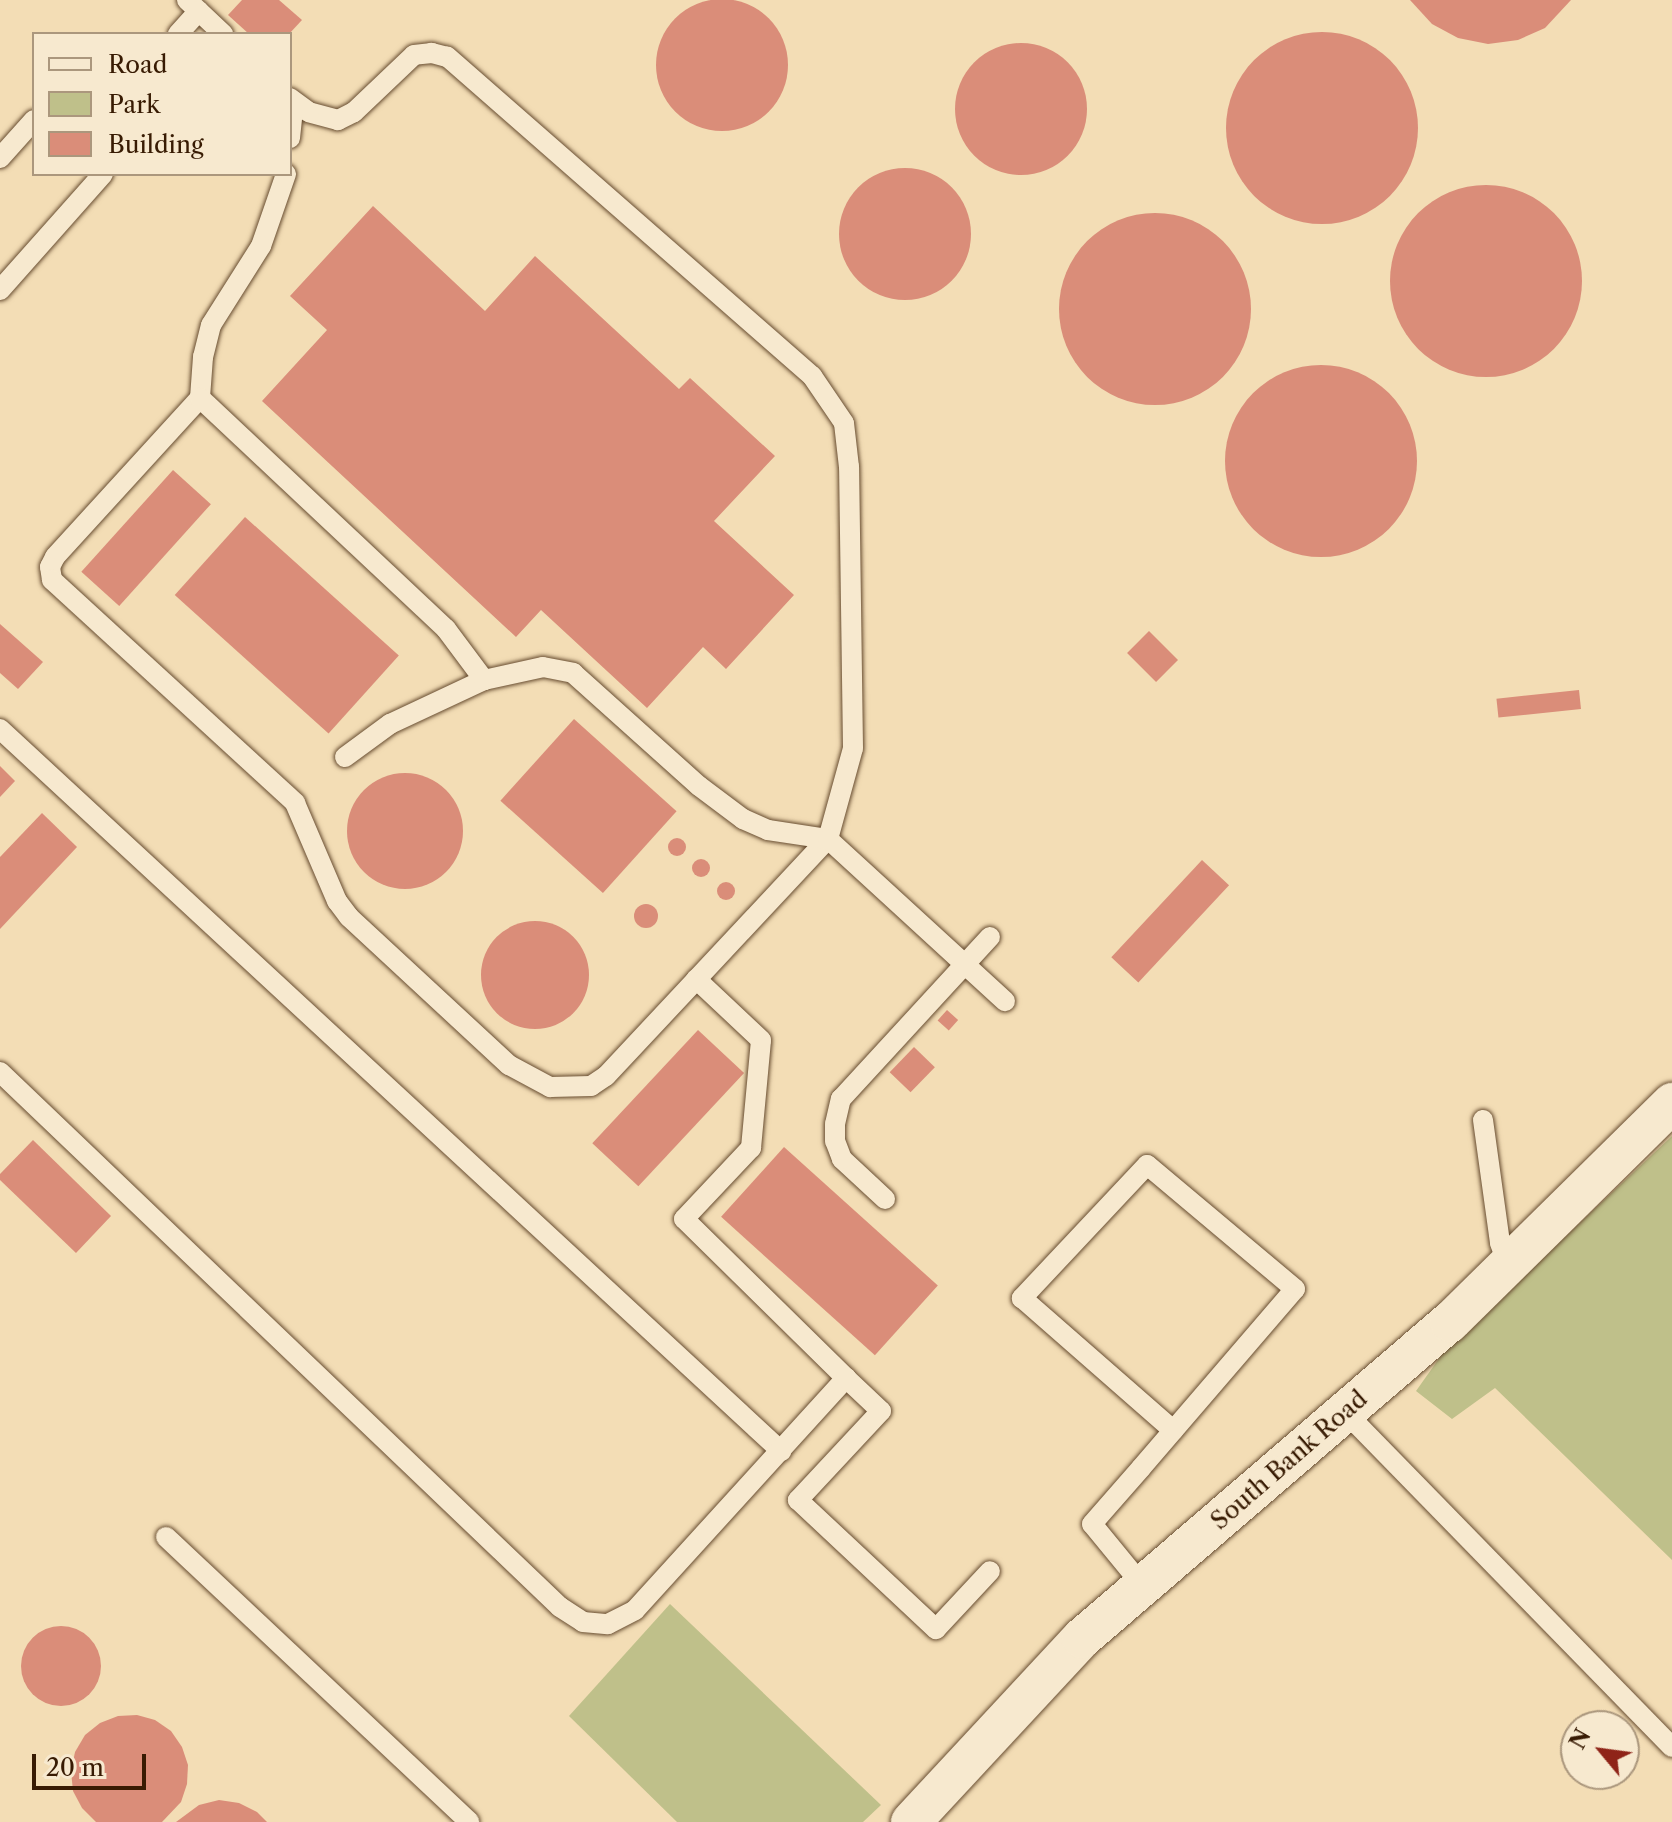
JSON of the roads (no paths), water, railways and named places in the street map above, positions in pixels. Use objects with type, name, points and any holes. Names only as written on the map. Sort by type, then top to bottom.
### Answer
[{"type":"street","name":"South Bank Road","points":[[911,1822],[1082,1638],[1450,1322],[1672,1103]]},
{"type":"lane","points":[[179,32],[193,5],[221,32]]},
{"type":"lane","points":[[285,176],[261,246],[211,325],[203,357],[200,398],[55,557],[50,567],[52,580],[58,589],[295,803],[337,901],[349,917],[509,1065],[550,1087],[591,1086],[606,1076],[828,839],[853,748],[849,467],[844,423],[812,376],[447,57],[432,53],[414,55],[354,112],[338,120],[326,118],[292,100]]},
{"type":"lane","points":[[0,158],[32,122]]},
{"type":"lane","points":[[0,290],[101,176]]},
{"type":"lane","points":[[200,398],[446,629],[484,680]]},
{"type":"lane","points":[[345,757],[390,724],[484,680],[543,667],[573,673],[699,786],[743,819],[768,830],[828,839],[1005,1001]]},
{"type":"lane","points":[[0,729],[781,1451]]},
{"type":"lane","points":[[885,1199],[842,1159],[835,1141],[835,1124],[841,1099],[990,937]]},
{"type":"lane","points":[[696,979],[761,1040],[751,1148],[684,1219],[881,1411],[798,1500],[936,1629],[990,1571]]},
{"type":"lane","points":[[0,1072],[560,1607],[583,1622],[608,1624],[635,1610],[846,1378]]},
{"type":"lane","points":[[1483,1120],[1500,1243],[1508,1265]]},
{"type":"lane","points":[[1143,1586],[1092,1524],[1295,1289],[1147,1165],[1022,1298],[1173,1430]]},
{"type":"lane","points":[[1345,1412],[1672,1747]]},
{"type":"lane","points":[[166,1537],[469,1822]]}]
